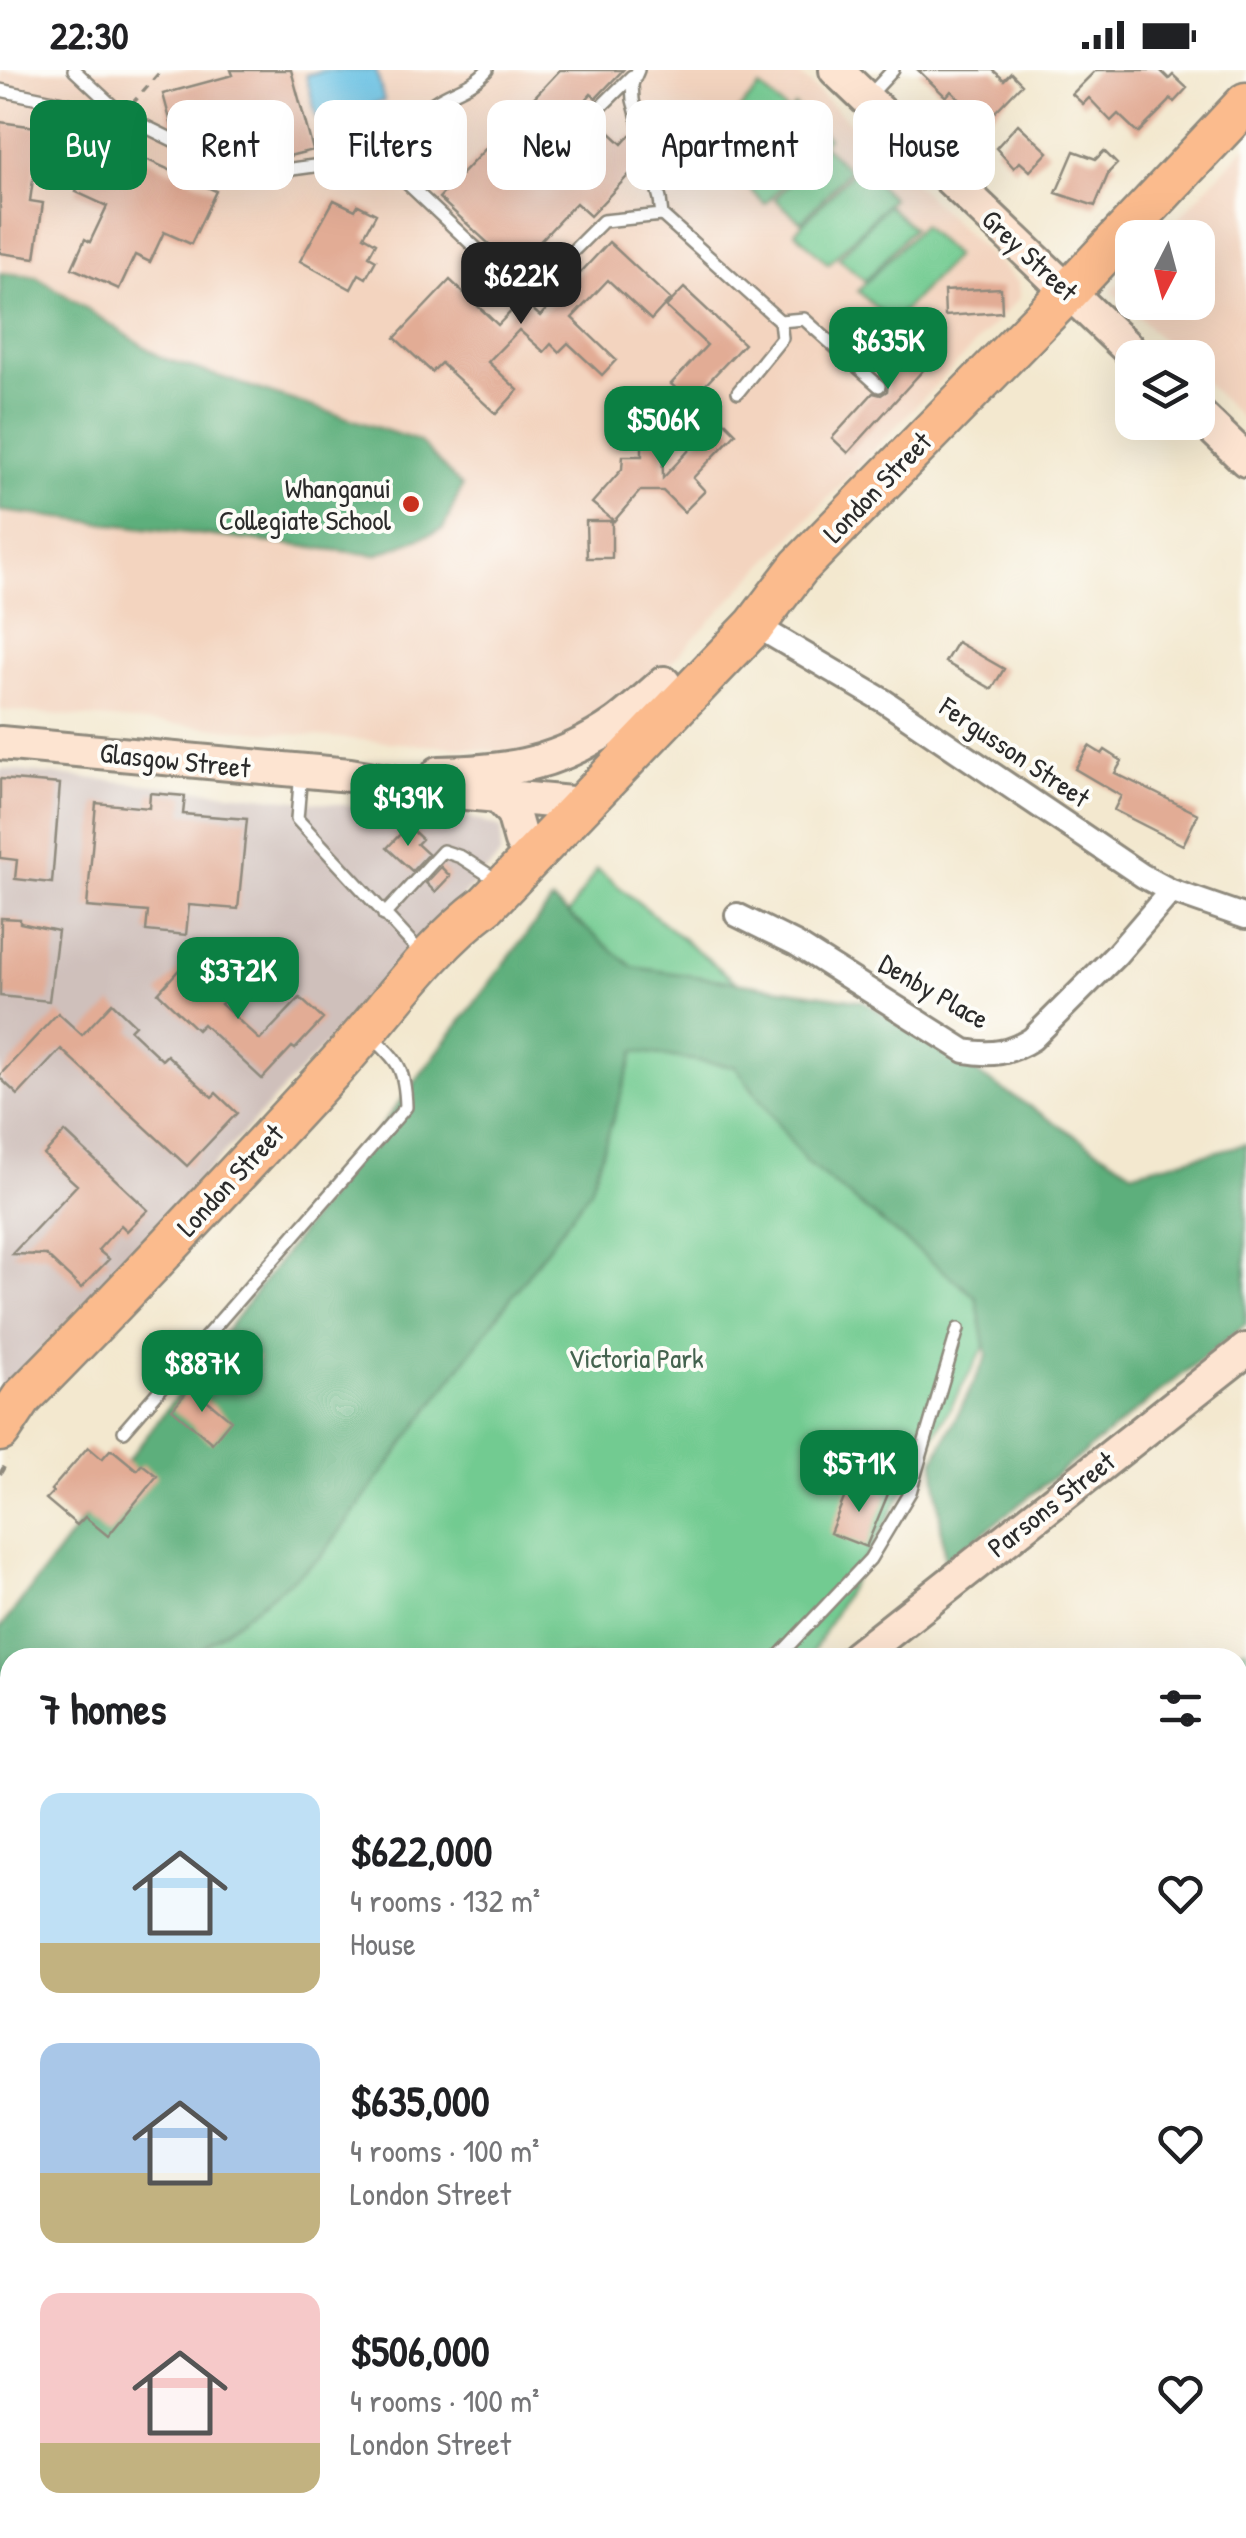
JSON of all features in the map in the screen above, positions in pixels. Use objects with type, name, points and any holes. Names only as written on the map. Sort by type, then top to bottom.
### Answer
[{"type":"highway","name":"London Street","points":[[458,926],[472,898],[521,841],[570,803],[756,625],[799,567],[1246,103]]},
{"type":"highway","name":"London Street","points":[[0,1430],[22,1398],[265,1144],[458,926],[486,906],[664,682],[738,610],[799,567]]},
{"type":"main road","name":"Grey Street","points":[[836,70],[1119,340]]},
{"type":"main road","points":[[1215,430],[1246,460]]},
{"type":"main road","name":"Glasgow Street","points":[[0,742],[301,772],[468,772],[524,766],[554,757],[618,722],[664,682]]},
{"type":"main road","name":"Glasgow Street","points":[[350,775],[444,791],[570,803]]},
{"type":"main road","points":[[498,796],[513,813],[521,841]]},
{"type":"main road","name":"Parsons Street","points":[[869,1648],[1246,1350]]},
{"type":"street","name":"Fergusson Street","points":[[756,625],[884,701],[1171,892],[1246,917]]},
{"type":"street","name":"Denby Place","points":[[737,915],[796,944],[966,1051],[997,1054],[1016,1050],[1032,1039],[1116,955],[1171,892]]},
{"type":"lane","points":[[74,70],[105,100]]},
{"type":"lane","points":[[439,100],[479,79],[487,70]]},
{"type":"lane","points":[[866,99],[893,70]]},
{"type":"lane","points":[[606,101],[636,71]]},
{"type":"lane","points":[[636,71],[632,100],[662,215],[780,320],[782,338],[738,392]]},
{"type":"lane","points":[[0,90],[47,100]]},
{"type":"lane","points":[[147,128],[236,171],[270,172],[314,164]]},
{"type":"lane","points":[[414,190],[516,286],[540,284],[604,221],[662,215]]},
{"type":"lane","points":[[780,320],[804,319],[879,386]]},
{"type":"lane","points":[[301,772],[297,820],[428,960]]},
{"type":"lane","points":[[384,914],[443,851],[462,857],[490,875]]},
{"type":"lane","points":[[124,1431],[406,1108],[405,1077],[367,1032]]},
{"type":"lane","points":[[786,1648],[870,1558],[910,1492],[958,1329]]},
{"type":"path","points":[[136,100],[162,70]]},
{"type":"shaded area","name":"Whanganui Collegiate School","points":[[0,70],[795,70],[827,100],[626,100],[626,190],[833,190],[833,106],[853,125],[853,190],[921,190],[1018,282],[1019,298],[610,726],[547,755],[0,710]]},
{"type":"shaded area","points":[[1246,146],[1246,423],[1215,392],[1215,340],[1162,340],[1141,320],[1215,320],[1215,220],[1177,220]]},
{"type":"shaded area","points":[[0,769],[470,818],[502,828],[500,856],[5,1389],[0,1384]]},
{"type":"green space","points":[[760,87],[775,100],[748,100]]},
{"type":"green space","points":[[833,155],[849,170],[833,187]]},
{"type":"green space","points":[[853,171],[853,190],[884,190],[892,198],[828,264],[795,232]]},
{"type":"green space","points":[[751,190],[778,190],[765,204]]},
{"type":"green space","points":[[783,190],[831,190],[801,222],[775,199]]},
{"type":"green space","points":[[887,205],[913,228],[865,281],[839,258]]},
{"type":"green space","points":[[922,225],[955,256],[892,323],[858,291]]},
{"type":"green space","points":[[0,273],[36,276],[162,358],[419,441],[462,487],[443,529],[376,555],[0,511]]},
{"type":"green space","name":"Victoria Park","points":[[597,869],[932,1141],[996,1326],[815,1648],[87,1648],[361,1237]]},
{"type":"green space","points":[[552,901],[633,967],[863,1001],[1133,1172],[1246,1144],[1246,1324],[945,1563],[934,1461],[987,1356],[976,1297],[806,1162],[736,1067],[635,1051],[590,1190],[321,1557],[203,1648],[0,1648],[0,1629]]},
{"type":"water","points":[[326,70],[376,70],[384,100],[314,100],[314,107],[306,75]]},
{"type":"building","points":[[231,70],[291,70],[313,150],[294,155],[294,100],[167,100],[167,109],[163,94],[233,75]]},
{"type":"building","points":[[560,70],[623,70],[596,98],[591,94],[586,100],[532,100]]},
{"type":"building","points":[[918,70],[993,70],[1004,80],[1011,73],[1022,84],[995,112],[995,100],[960,100],[951,91],[946,97]]},
{"type":"building","points":[[1096,70],[1160,70],[1169,79],[1173,75],[1187,88],[1138,133],[1118,114],[1111,121],[1089,98],[1083,104],[1072,94]]},
{"type":"building","points":[[0,122],[30,126],[30,201],[43,203],[35,258],[0,253]]},
{"type":"building","points":[[1018,124],[1048,152],[1030,171],[1020,162],[1014,168],[996,148]]},
{"type":"building","points":[[606,133],[622,144],[626,140],[626,178],[590,216],[576,203],[515,268],[439,198],[447,190],[467,190],[467,168],[487,147],[487,190],[606,190]]},
{"type":"building","points":[[1074,151],[1096,159],[1104,151],[1117,164],[1109,172],[1095,206],[1056,193]]},
{"type":"building","points":[[147,160],[167,169],[167,190],[216,191],[191,244],[164,232],[150,262],[135,255],[119,289],[72,268],[107,206],[76,192],[147,190]]},
{"type":"building","points":[[334,200],[376,214],[364,236],[376,243],[369,256],[376,260],[366,278],[359,274],[351,289],[300,261]]},
{"type":"building","points":[[609,242],[670,299],[651,320],[608,280],[572,318],[616,360],[602,375],[568,343],[559,352],[551,344],[544,352],[519,330],[488,362],[518,390],[496,414],[441,363],[432,372],[395,338],[450,280],[498,325],[522,300],[540,316]]},
{"type":"building","points":[[684,288],[744,344],[690,401],[671,384],[707,345],[666,307]]},
{"type":"building","points":[[1001,288],[1002,312],[945,316],[944,291]]},
{"type":"building","points":[[926,332],[943,348],[848,453],[832,438],[873,393],[881,395],[887,391],[885,376]]},
{"type":"building","points":[[720,417],[736,433],[693,478],[705,491],[684,512],[663,491],[640,491],[614,521],[592,503],[622,469],[623,456],[642,456],[642,427],[662,427],[663,478]]},
{"type":"building","points":[[586,521],[612,521],[612,558],[587,558]]},
{"type":"building","points":[[957,642],[1004,669],[992,689],[945,662]]},
{"type":"building","points":[[1089,746],[1122,761],[1115,773],[1198,814],[1183,845],[1114,810],[1121,796],[1075,769]]},
{"type":"building","points":[[0,779],[60,784],[52,883],[15,879],[17,860],[0,858]]},
{"type":"building","points":[[150,793],[185,796],[183,814],[247,819],[238,909],[189,905],[186,935],[146,931],[148,912],[87,907],[96,803],[149,808]]},
{"type":"building","points":[[408,826],[422,839],[417,844],[428,854],[412,871],[387,848]]},
{"type":"building","points":[[441,867],[450,876],[435,892],[426,883]]},
{"type":"building","points":[[1,918],[20,919],[20,923],[58,931],[49,1001],[0,996]]},
{"type":"building","points":[[185,963],[260,1040],[300,998],[323,1019],[262,1079],[203,1024],[197,1030],[158,993]]},
{"type":"building","points":[[112,1003],[135,1025],[130,1030],[162,1060],[167,1055],[212,1097],[216,1093],[237,1113],[187,1166],[61,1049],[18,1095],[0,1078],[58,1013],[82,1035]]},
{"type":"building","points":[[65,1132],[148,1210],[127,1231],[121,1225],[98,1250],[109,1259],[81,1288],[46,1255],[12,1254],[77,1185],[44,1155]]},
{"type":"building","points":[[238,1341],[258,1358],[236,1385],[216,1368]]},
{"type":"building","points":[[191,1387],[231,1420],[212,1443],[172,1409]]},
{"type":"building","points":[[88,1447],[102,1459],[110,1450],[114,1451],[137,1470],[142,1464],[157,1476],[108,1536],[85,1517],[77,1525],[46,1499]]},
{"type":"building","points":[[849,1486],[870,1494],[872,1488],[888,1494],[866,1547],[830,1533]]},
{"type":"place","name":"Whanganui Collegiate School","points":[[411,504]]}]
